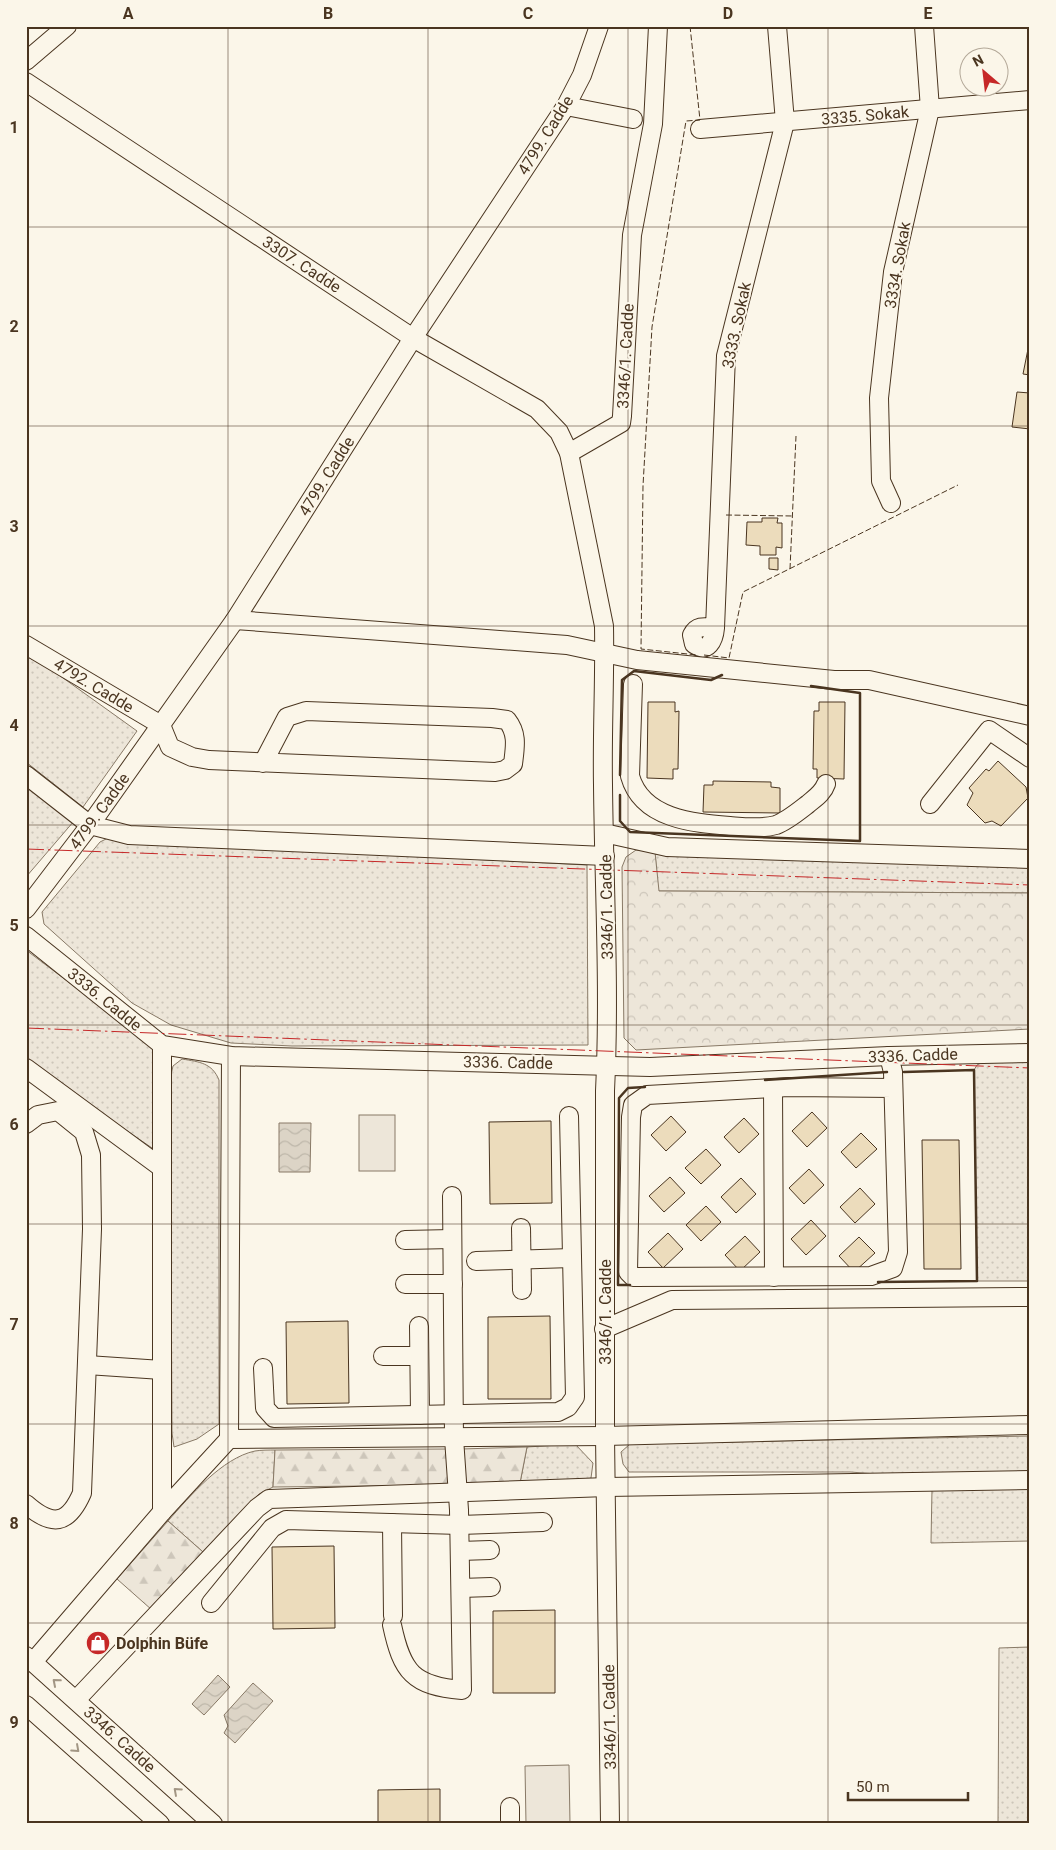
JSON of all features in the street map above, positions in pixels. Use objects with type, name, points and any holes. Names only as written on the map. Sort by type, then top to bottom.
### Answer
[{"type":"street","points":[[26,61],[67,26]]},
{"type":"street","name":"4799. Cadde","points":[[26,909],[90,825],[235,620],[413,338],[566,106],[582,75],[599,26]]},
{"type":"street","name":"3346/1. Cadde","points":[[610,1824],[604,1329],[608,1036],[602,784],[604,626],[569,453],[621,423],[632,235],[653,124],[658,26]]},
{"type":"street","name":"3333. Sokak","points":[[715,628],[726,356],[785,122],[777,26]]},
{"type":"street","name":"3334. Sokak","points":[[891,503],[881,481],[879,398],[893,272],[930,109],[924,26]]},
{"type":"street","name":"3307. Cadde","points":[[26,82],[413,338],[536,409],[548,418],[559,432],[569,453]]},
{"type":"street","name":"3335. Sokak","points":[[700,129],[1030,100]]},
{"type":"street","points":[[566,106],[633,119]]},
{"type":"street","points":[[235,620],[567,645],[637,660],[834,680],[869,680],[1030,716]]},
{"type":"street","name":"4792. Cadde","points":[[26,645],[161,725]]},
{"type":"street","points":[[633,684],[630,776],[632,786],[642,800],[678,819],[690,823],[747,827],[776,825],[797,813],[824,791],[826,784]]},
{"type":"street","points":[[161,725],[170,747],[192,757],[263,762],[495,772],[505,770],[513,764],[516,740],[512,726],[507,720],[306,711],[297,712],[287,718],[263,762]]},
{"type":"street","points":[[930,804],[989,730],[1030,758]]},
{"type":"street","points":[[26,775],[90,825],[129,835],[605,856]]},
{"type":"street","points":[[602,784],[632,786]]},
{"type":"street","points":[[604,833],[667,847],[1030,859]]},
{"type":"street","name":"3336. Cadde","points":[[26,936],[162,1045],[231,1056],[607,1064],[650,1067],[888,1056],[1030,1053]]},
{"type":"street","points":[[162,1045],[162,1512]]},
{"type":"street","points":[[30,1659],[229,1439],[231,1056]]},
{"type":"street","points":[[888,1056],[893,1088],[898,1252],[893,1268],[871,1276],[633,1277],[628,1272],[631,1117],[633,1104],[647,1094],[772,1088],[893,1088]]},
{"type":"street","points":[[26,1068],[162,1168]]},
{"type":"street","points":[[772,1088],[774,1277]]},
{"type":"street","points":[[26,1124],[38,1115],[58,1112],[84,1132],[91,1155],[92,1229],[82,1493],[75,1510],[64,1518],[54,1520],[40,1516],[26,1504]]},
{"type":"street","points":[[263,1368],[264,1408],[274,1418],[454,1416],[558,1412],[572,1402],[574,1397],[569,1116]]},
{"type":"street","points":[[392,1523],[393,1621],[398,1649],[413,1674],[436,1688],[462,1690],[460,1525],[454,1438],[452,1196]]},
{"type":"street","points":[[521,1228],[522,1290]]},
{"type":"street","points":[[405,1240],[452,1239]]},
{"type":"street","points":[[452,1260],[572,1258]]},
{"type":"street","points":[[405,1284],[453,1284]]},
{"type":"street","points":[[604,1329],[672,1300],[1030,1297]]},
{"type":"street","points":[[419,1326],[420,1415]]},
{"type":"street","points":[[383,1356],[419,1356]]},
{"type":"street","points":[[87,1365],[162,1370]]},
{"type":"street","points":[[229,1439],[605,1436],[1030,1425]]},
{"type":"street","points":[[76,1700],[257,1508],[269,1499],[458,1494],[607,1487],[1030,1480]]},
{"type":"street","points":[[211,1603],[268,1532],[281,1522],[292,1520],[460,1525],[543,1522]]},
{"type":"street","points":[[460,1551],[490,1550]]},
{"type":"street","points":[[461,1588],[491,1587]]},
{"type":"street","name":"3346. Cadde","points":[[30,1659],[213,1824]]},
{"type":"street","points":[[26,1705],[160,1824]]},
{"type":"green space","points":[[26,656],[52,670],[137,731],[83,807],[26,762]]},
{"type":"green space","points":[[26,783],[74,821],[26,877]]},
{"type":"green space","points":[[108,838],[130,842],[587,865],[588,1045],[292,1046],[231,1043],[171,1025],[132,1003],[44,924],[42,912],[100,842]]},
{"type":"green space","points":[[636,850],[655,852],[659,891],[1030,893],[1030,1029],[636,1050],[624,1038],[622,867],[626,857]]},
{"type":"green space","points":[[655,852],[1030,868],[1030,893],[658,891]]},
{"type":"green space","points":[[26,950],[151,1044],[155,1052],[155,1150],[26,1062]]},
{"type":"green space","points":[[182,1059],[205,1064],[213,1070],[219,1080],[219,1424],[197,1439],[174,1447],[172,1433],[170,1079],[173,1066]]},
{"type":"green space","points":[[1030,1061],[1030,1281],[977,1281],[974,1070],[977,1065],[983,1062]]},
{"type":"green space","points":[[359,1115],[395,1115],[395,1171],[359,1171]]},
{"type":"green space","points":[[1030,1436],[1030,1471],[904,1476],[850,1472],[629,1472],[623,1464],[621,1452],[630,1444]]},
{"type":"green space","points":[[575,1444],[593,1463],[591,1478],[569,1483],[520,1483],[527,1447]]},
{"type":"green space","points":[[527,1447],[520,1483],[464,1485],[461,1449]]},
{"type":"green space","points":[[447,1449],[450,1485],[273,1487],[275,1450]]},
{"type":"green space","points":[[275,1450],[273,1487],[259,1494],[203,1552],[168,1521],[207,1479],[231,1461],[255,1451]]},
{"type":"green space","points":[[1030,1485],[1030,1541],[931,1543],[932,1489]]},
{"type":"green space","points":[[168,1521],[203,1552],[152,1610],[117,1579]]},
{"type":"green space","points":[[1030,1647],[1030,1824],[998,1824],[999,1648]]},
{"type":"green space","points":[[569,1765],[570,1824],[526,1824],[525,1766]]},
{"type":"water","points":[[279,1123],[311,1123],[310,1172],[279,1172]]},
{"type":"water","points":[[218,1675],[230,1687],[204,1715],[192,1704]]},
{"type":"water","points":[[253,1683],[273,1701],[235,1743],[224,1733],[228,1726],[224,1715]]},
{"type":"building","points":[[1030,339],[1030,375],[1023,374]]},
{"type":"building","points":[[1017,392],[1030,393],[1030,429],[1012,427]]},
{"type":"building","points":[[762,518],[778,518],[777,523],[782,523],[782,548],[776,547],[776,555],[760,555],[760,546],[746,545],[747,522],[762,522]]},
{"type":"building","points":[[769,558],[778,558],[778,570],[769,569]]},
{"type":"building","points":[[648,702],[675,702],[675,712],[679,711],[678,769],[673,769],[673,779],[647,778]]},
{"type":"building","points":[[819,702],[845,702],[844,779],[817,778],[817,769],[813,769],[814,711],[819,711]]},
{"type":"building","points":[[998,761],[1026,787],[1028,798],[1001,826],[992,821],[985,823],[967,805],[973,793],[969,788],[986,769],[989,771]]},
{"type":"building","points":[[713,781],[771,782],[771,787],[780,788],[780,813],[703,812],[704,785],[713,785]]},
{"type":"building","points":[[812,1112],[827,1128],[807,1147],[792,1131]]},
{"type":"building","points":[[671,1116],[686,1132],[666,1151],[651,1135]]},
{"type":"building","points":[[744,1118],[759,1134],[739,1153],[724,1137]]},
{"type":"building","points":[[551,1121],[552,1203],[490,1204],[489,1122]]},
{"type":"building","points":[[861,1133],[877,1149],[856,1168],[841,1152]]},
{"type":"building","points":[[922,1140],[959,1140],[961,1269],[924,1269]]},
{"type":"building","points":[[706,1149],[721,1165],[701,1184],[685,1168]]},
{"type":"building","points":[[809,1169],[824,1185],[804,1204],[789,1188]]},
{"type":"building","points":[[670,1177],[685,1193],[664,1212],[649,1196]]},
{"type":"building","points":[[741,1178],[756,1194],[736,1213],[721,1197]]},
{"type":"building","points":[[860,1188],[875,1204],[855,1223],[840,1207]]},
{"type":"building","points":[[706,1206],[721,1222],[701,1241],[686,1225]]},
{"type":"building","points":[[811,1220],[826,1236],[806,1255],[791,1239]]},
{"type":"building","points":[[668,1233],[683,1249],[663,1268],[648,1252]]},
{"type":"building","points":[[745,1236],[760,1252],[740,1271],[725,1255]]},
{"type":"building","points":[[859,1237],[875,1253],[854,1272],[839,1256]]},
{"type":"building","points":[[550,1316],[551,1399],[488,1399],[488,1317]]},
{"type":"building","points":[[348,1321],[349,1403],[287,1404],[286,1322]]},
{"type":"building","points":[[334,1546],[335,1628],[273,1629],[272,1547]]},
{"type":"building","points":[[555,1610],[555,1693],[493,1693],[493,1611]]},
{"type":"building","name":"Dolphin Büfe","points":[[95,1633],[110,1643],[102,1652],[87,1642]]},
{"type":"building","points":[[440,1789],[440,1824],[378,1824],[378,1790]]},
{"type":"fence","points":[[690,26],[700,120],[686,121],[652,327],[643,486],[641,649],[697,655]]},
{"type":"fence","points":[[790,569],[796,436]]},
{"type":"fence","points":[[704,655],[729,658],[743,592],[958,485]]},
{"type":"fence","points":[[726,515],[793,516]]},
{"type":"wall","points":[[620,775],[622,680],[634,671],[711,680],[722,675]]},
{"type":"wall","points":[[620,795],[620,821],[630,832],[860,841],[860,693],[811,686]]},
{"type":"wall","points":[[878,1282],[977,1281],[974,1070],[904,1072]]},
{"type":"wall","points":[[765,1080],[887,1072]]},
{"type":"wall","points":[[630,1285],[618,1285],[619,1098],[628,1088],[645,1087]]},
{"type":"power","points":[[26,849],[1030,885]]},
{"type":"power","points":[[26,1028],[1030,1068]]},
{"type":"place","name":"Dolphin Büfe","points":[[98,1643]]}]
